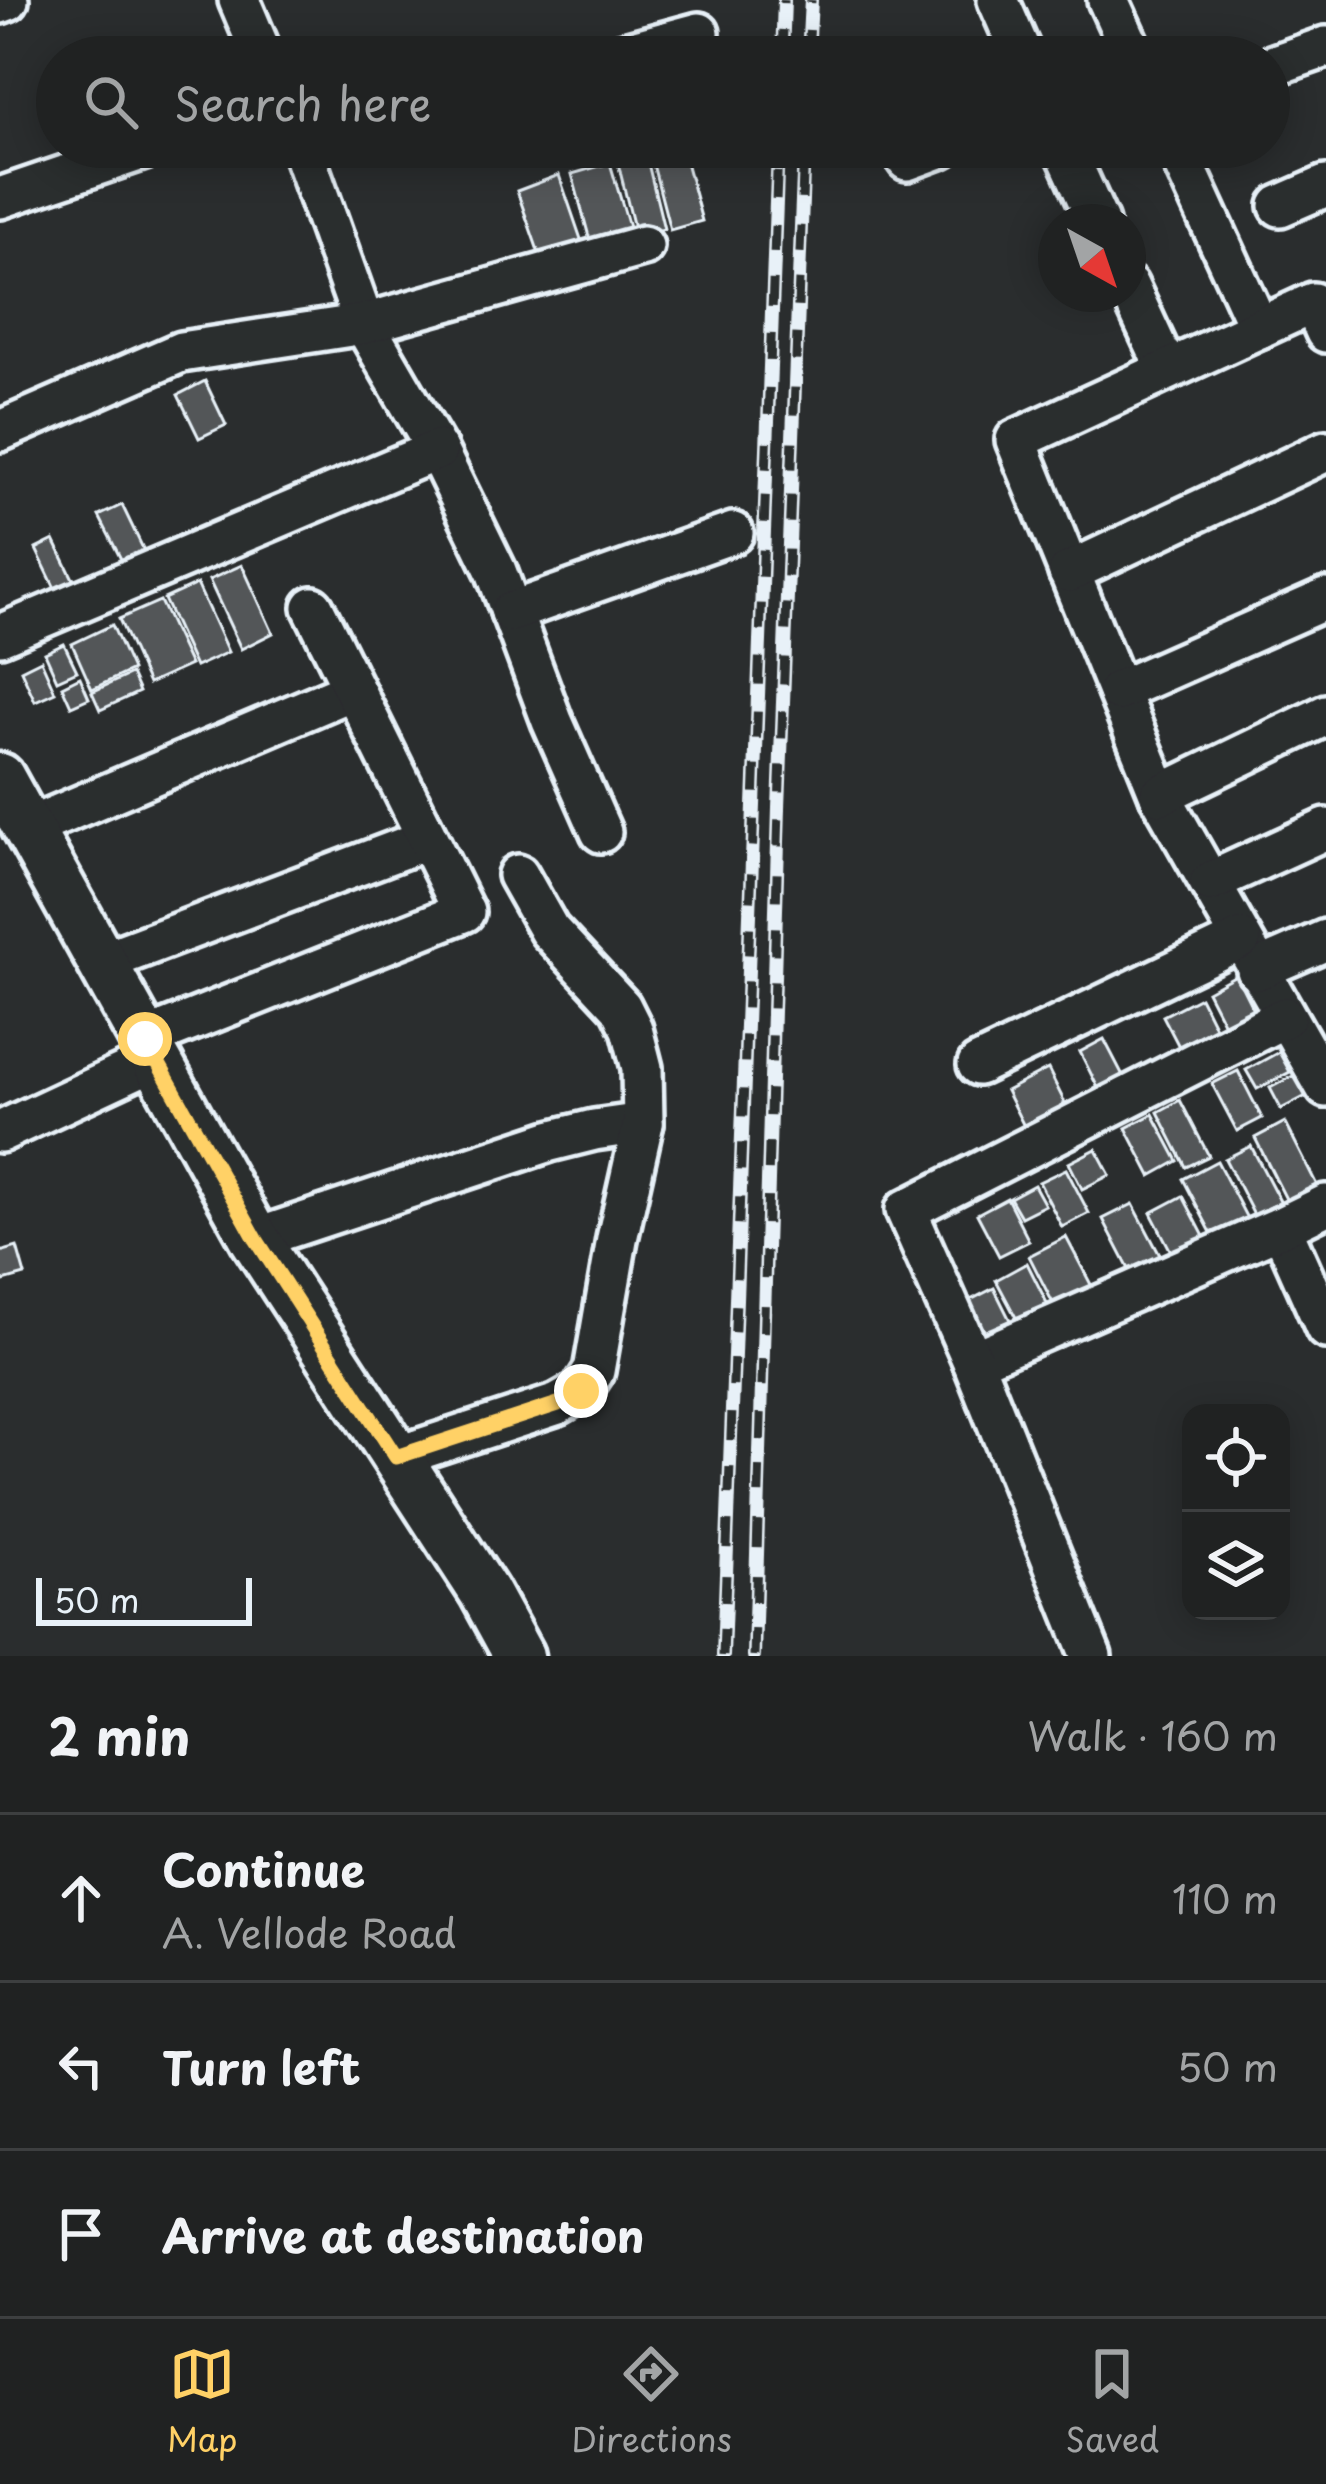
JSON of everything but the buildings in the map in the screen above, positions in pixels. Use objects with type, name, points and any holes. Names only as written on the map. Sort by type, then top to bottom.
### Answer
[{"type":"main road","points":[[10,805],[256,1239],[484,1592],[519,1656]]},
{"type":"street","points":[[239,0],[254,36]]},
{"type":"street","points":[[998,0],[1014,36]]},
{"type":"street","points":[[1108,0],[1124,36]]},
{"type":"street","points":[[691,36],[699,34]]},
{"type":"street","points":[[1290,60],[1326,47]]},
{"type":"street","points":[[0,198],[88,168]]},
{"type":"street","points":[[308,168],[364,324],[437,450],[496,571],[552,722],[601,832]]},
{"type":"street","points":[[1074,168],[1090,204]]},
{"type":"street","points":[[1185,168],[1259,328]]},
{"type":"street","points":[[1280,206],[1326,186]]},
{"type":"street","points":[[0,431],[181,352],[364,324],[643,245]]},
{"type":"street","points":[[1326,331],[1313,303],[1016,440],[1160,795],[1326,1087]]},
{"type":"street","points":[[1140,312],[1167,370]]},
{"type":"street","points":[[0,635],[437,450]]},
{"type":"street","points":[[1069,572],[1326,451]]},
{"type":"street","points":[[511,612],[733,533]]},
{"type":"street","points":[[1118,691],[1326,599]]},
{"type":"street","points":[[0,1132],[150,1049],[464,912],[313,607]]},
{"type":"street","points":[[10,805],[352,690]]},
{"type":"street","points":[[1160,795],[1326,715]]},
{"type":"street","points":[[1210,882],[1326,829]]},
{"type":"street","points":[[102,962],[427,839]]},
{"type":"street","points":[[396,1457],[558,1404],[581,1391],[594,1371],[643,1123],[642,1068],[621,1007],[549,930],[518,875]]},
{"type":"street","points":[[979,1065],[1249,954],[1326,940]]},
{"type":"street","points":[[1091,1656],[973,1361],[906,1210],[1285,1017]]},
{"type":"street","points":[[256,1239],[550,1142],[643,1123]]},
{"type":"street","points":[[973,1361],[1326,1205]]},
{"type":"street","points":[[1282,1227],[1326,1328]]},
{"type":"railway","points":[[783,36],[784,0]]},
{"type":"railway","points":[[809,36],[811,0]]},
{"type":"railway","points":[[723,1656],[777,168]]},
{"type":"railway","points":[[754,1656],[803,168]]},
{"type":"route","points":[[145,1039],[256,1239],[396,1457],[558,1404],[581,1391]]}]
